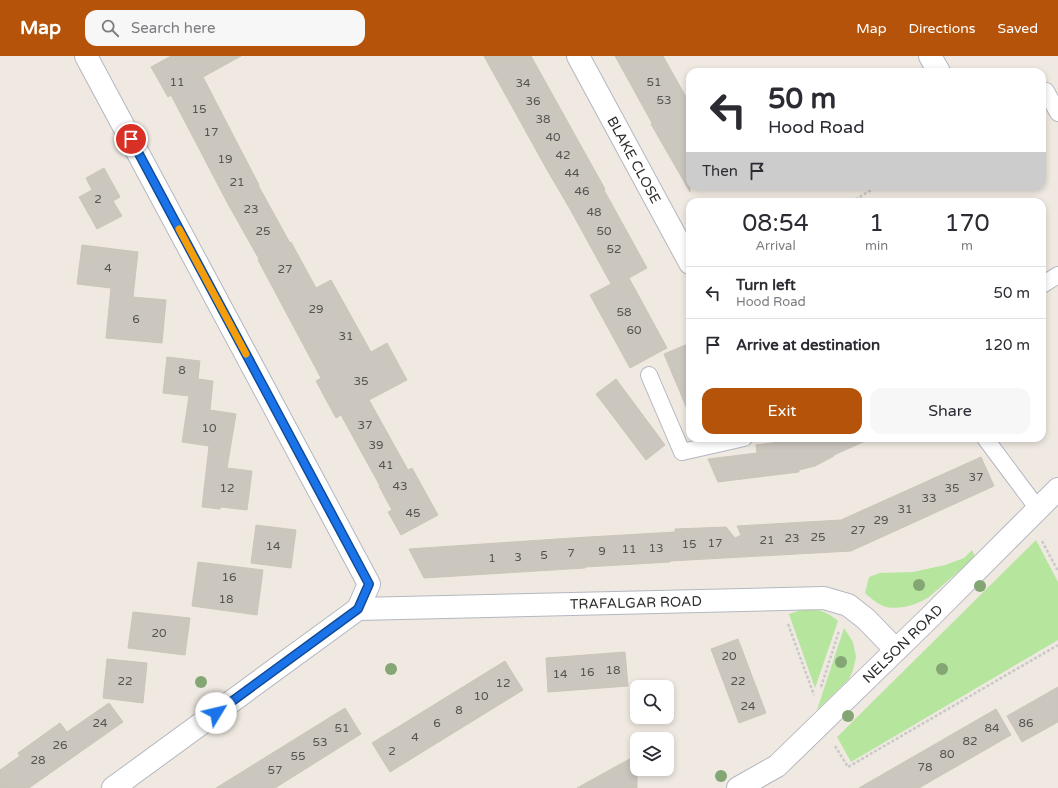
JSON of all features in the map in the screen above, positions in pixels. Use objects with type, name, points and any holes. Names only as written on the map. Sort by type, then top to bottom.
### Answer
[{"type":"street","points":[[86,56],[369,584],[358,609],[113,788]]},
{"type":"street","name":"BLAKE CLOSE","points":[[578,56],[686,256]]},
{"type":"street","points":[[930,56],[937,68]]},
{"type":"street","name":"NELSON ROAD","points":[[738,788],[777,766],[928,619],[1058,489]]},
{"type":"street","name":"TRAFALGAR ROAD","points":[[358,609],[824,598],[848,605],[866,619],[896,650]]},
{"type":"lane","points":[[1046,91],[1058,114]]},
{"type":"lane","points":[[1046,282],[1058,275]]},
{"type":"lane","points":[[650,375],[682,452],[726,442]]},
{"type":"lane","points":[[988,442],[1034,513]]},
{"type":"path","points":[[858,198],[871,190]]},
{"type":"path","points":[[1034,513],[1058,571]]},
{"type":"path","points":[[780,598],[816,701]]},
{"type":"path","points":[[818,693],[848,605]]},
{"type":"path","points":[[822,723],[848,767],[1058,645]]},
{"type":"green space","points":[[1036,540],[1058,582],[1058,640],[851,762],[837,737]]},
{"type":"green space","points":[[972,550],[975,557],[929,597],[918,602],[895,608],[883,606],[871,599],[865,593],[869,577],[880,573],[913,572],[945,565],[964,558]]},
{"type":"green space","points":[[804,609],[822,612],[830,615],[838,621],[815,688],[789,614]]},
{"type":"green space","points":[[844,628],[853,642],[856,657],[853,670],[849,679],[817,710]]},
{"type":"building","points":[[171,56],[241,56],[203,77],[258,185],[316,288],[331,280],[371,352],[387,343],[407,380],[369,400],[408,470],[412,468],[438,515],[401,535],[388,512],[392,510],[380,486],[341,415],[336,418],[316,381],[321,378],[258,260],[259,259],[228,204],[171,95],[168,97],[151,67]]},
{"type":"building","points":[[484,56],[531,56],[647,268],[629,278],[667,348],[630,368],[590,295],[611,284]]},
{"type":"building","points":[[615,56],[663,56],[686,97],[686,185],[651,124],[652,123]]},
{"type":"building","points":[[104,168],[120,197],[113,201],[122,216],[97,229],[79,197],[92,190],[86,178]]},
{"type":"building","points":[[82,245],[138,252],[133,297],[166,300],[162,343],[106,338],[111,288],[77,284]]},
{"type":"building","points":[[686,345],[686,406],[664,354]]},
{"type":"building","points":[[167,357],[200,361],[198,379],[213,381],[210,410],[236,414],[227,468],[252,471],[247,510],[221,507],[220,509],[202,507],[209,446],[182,442],[189,396],[163,393]]},
{"type":"building","points":[[616,379],[665,445],[646,460],[596,394]]},
{"type":"building","points":[[780,442],[863,442],[834,455],[815,466],[799,470],[799,472],[718,482],[708,459],[757,453],[756,445]]},
{"type":"building","points":[[981,457],[994,486],[851,551],[670,561],[424,578],[409,549],[675,532],[675,529],[726,527],[735,538],[741,535],[737,526],[841,520]]},
{"type":"building","points":[[256,525],[296,530],[291,568],[251,563]]},
{"type":"building","points":[[198,562],[263,570],[257,615],[192,606]]},
{"type":"building","points":[[133,612],[190,618],[185,655],[128,648]]},
{"type":"building","points":[[738,639],[766,713],[739,723],[711,649]]},
{"type":"building","points":[[625,652],[628,686],[548,692],[546,658]]},
{"type":"building","points":[[107,659],[147,663],[143,703],[103,698]]},
{"type":"building","points":[[505,661],[523,690],[390,772],[372,743]]},
{"type":"building","points":[[1058,687],[1058,722],[1022,742],[1007,716]]},
{"type":"building","points":[[109,703],[123,722],[29,788],[0,788],[0,770],[20,756],[18,753],[60,723],[67,732]]},
{"type":"building","points":[[345,708],[361,734],[275,788],[216,788]]},
{"type":"building","points":[[996,709],[1011,735],[919,788],[859,788]]},
{"type":"building","points":[[630,759],[630,776],[637,776],[637,788],[577,788]]},
{"type":"slow traffic","points":[[179,229],[246,354]]},
{"type":"route","points":[[131,139],[369,584],[358,609],[216,713]]}]
